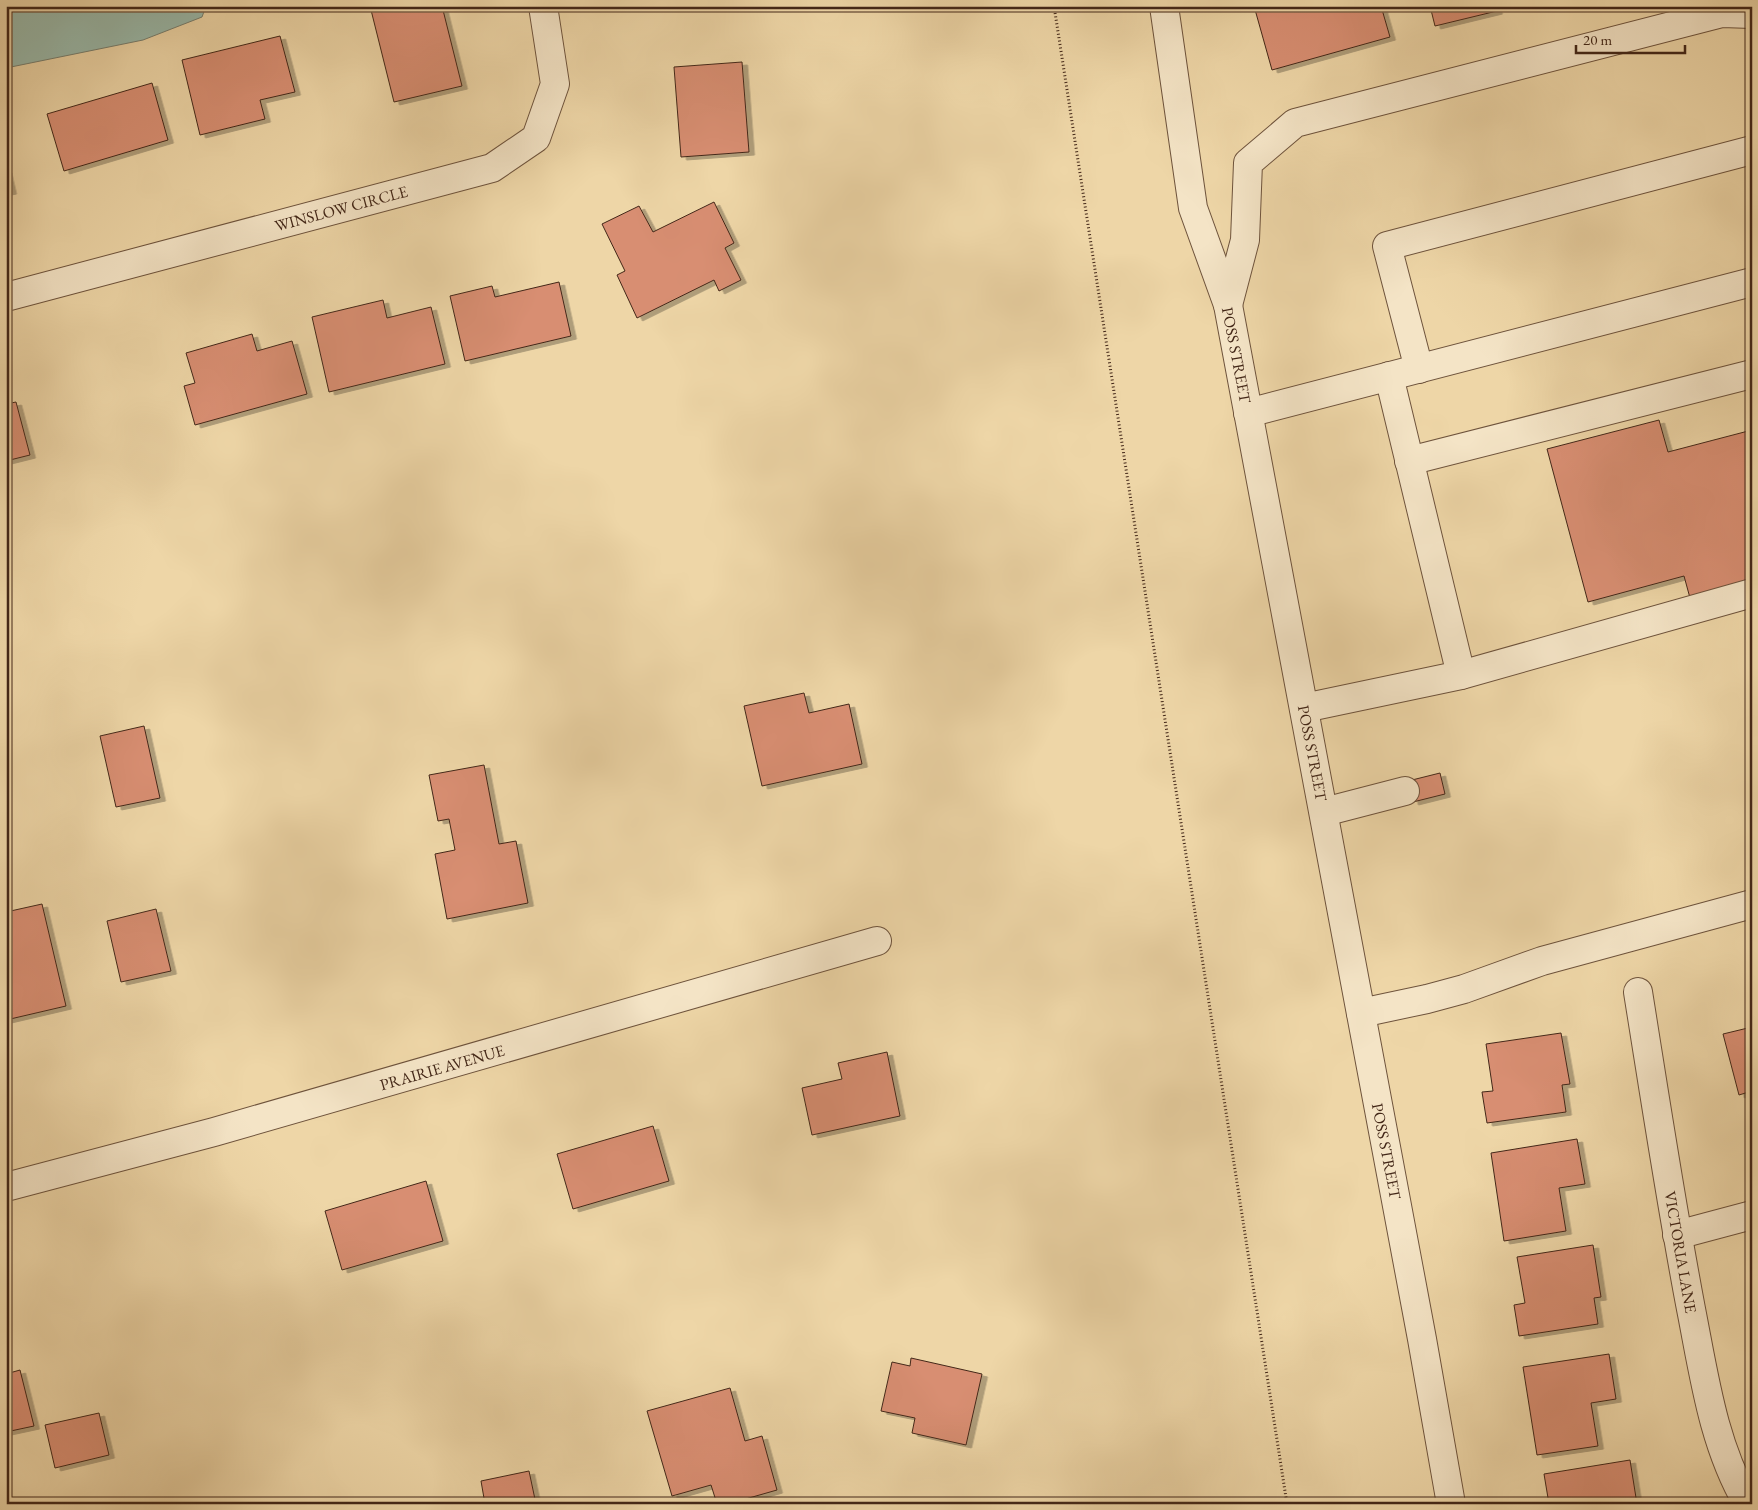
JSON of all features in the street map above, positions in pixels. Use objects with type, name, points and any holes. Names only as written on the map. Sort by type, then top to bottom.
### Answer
[{"type":"street","name":"WINSLOW CIRCLE","points":[[6,297],[492,168],[536,138],[555,84],[543,6]]},
{"type":"street","name":"POSS STREET","points":[[1164,6],[1193,208],[1228,305],[1324,812],[1451,1504]]},
{"type":"street","points":[[1228,305],[1245,240],[1248,163],[1295,123],[1722,13],[1752,14]]},
{"type":"street","points":[[1419,369],[1387,246],[1752,150]]},
{"type":"street","points":[[1248,413],[1752,282]]},
{"type":"street","points":[[1410,461],[1752,374]]},
{"type":"street","points":[[1389,376],[1461,675]]},
{"type":"street","points":[[1304,708],[1461,675],[1752,593]]},
{"type":"street","points":[[1324,812],[1405,791]]},
{"type":"street","points":[[1361,1013],[1464,989],[1542,961],[1752,904]]},
{"type":"street","name":"PRAIRIE AVENUE","points":[[6,1187],[214,1132],[877,941]]},
{"type":"street","name":"VICTORIA LANE","points":[[1638,992],[1677,1235],[1705,1383],[1717,1431],[1736,1484],[1748,1504]]},
{"type":"street","points":[[1677,1235],[1752,1215]]},
{"type":"path","points":[[1054,6],[1287,1504]]},
{"type":"shaded area","points":[[6,6],[206,6],[202,17],[143,40],[6,68]]},
{"type":"building","points":[[370,6],[442,6],[462,86],[394,102]]},
{"type":"building","points":[[1254,6],[1381,6],[1390,37],[1272,70]]},
{"type":"building","points":[[1430,6],[1495,6],[1497,11],[1435,26]]},
{"type":"building","points":[[280,36],[295,92],[260,100],[265,119],[200,135],[182,60]]},
{"type":"building","points":[[742,62],[749,152],[681,157],[674,67]]},
{"type":"building","points":[[152,83],[168,140],[64,171],[47,114]]},
{"type":"building","points":[[6,170],[11,191],[6,192]]},
{"type":"building","points":[[714,202],[734,243],[725,248],[741,280],[719,291],[714,280],[637,318],[617,275],[625,271],[602,224],[639,206],[653,232]]},
{"type":"building","points":[[559,282],[571,336],[465,361],[450,296],[492,286],[495,297]]},
{"type":"building","points":[[383,300],[387,318],[431,307],[445,364],[329,392],[312,317]]},
{"type":"building","points":[[252,334],[257,351],[292,341],[307,394],[195,425],[184,386],[195,383],[186,353]]},
{"type":"building","points":[[16,402],[30,455],[6,461],[6,404]]},
{"type":"building","points":[[1659,420],[1668,452],[1752,430],[1752,594],[1693,609],[1684,576],[1588,602],[1547,449]]},
{"type":"building","points":[[804,693],[809,713],[849,704],[862,764],[762,786],[744,706]]},
{"type":"building","points":[[144,726],[160,798],[116,807],[100,736]]},
{"type":"building","points":[[484,765],[499,844],[516,841],[528,903],[447,919],[435,854],[455,850],[449,819],[438,821],[429,775]]},
{"type":"building","points":[[1440,773],[1445,794],[1413,802],[1408,781]]},
{"type":"building","points":[[42,904],[66,1006],[6,1020],[6,912]]},
{"type":"building","points":[[156,909],[171,971],[121,982],[107,921]]},
{"type":"building","points":[[1752,1027],[1752,1091],[1739,1095],[1723,1034]]},
{"type":"building","points":[[1561,1033],[1570,1084],[1562,1085],[1566,1112],[1487,1123],[1482,1092],[1493,1091],[1486,1044]]},
{"type":"building","points":[[887,1052],[900,1116],[812,1135],[802,1088],[842,1079],[838,1063]]},
{"type":"building","points":[[653,1126],[669,1181],[573,1209],[557,1154]]},
{"type":"building","points":[[1577,1139],[1585,1184],[1559,1188],[1566,1231],[1504,1241],[1491,1153]]},
{"type":"building","points":[[426,1181],[443,1241],[342,1270],[325,1211]]},
{"type":"building","points":[[1593,1245],[1601,1297],[1594,1298],[1598,1324],[1519,1336],[1514,1305],[1525,1303],[1517,1257]]},
{"type":"building","points":[[1609,1354],[1616,1399],[1591,1403],[1598,1446],[1537,1455],[1523,1367]]},
{"type":"building","points":[[911,1358],[982,1374],[966,1445],[912,1433],[915,1418],[881,1411],[892,1362],[910,1366]]},
{"type":"building","points":[[20,1370],[34,1426],[6,1432],[6,1374]]},
{"type":"building","points":[[730,1388],[745,1441],[762,1436],[777,1490],[728,1504],[717,1504],[711,1485],[672,1496],[647,1411]]},
{"type":"building","points":[[99,1413],[109,1455],[55,1468],[45,1425]]},
{"type":"building","points":[[1630,1460],[1637,1504],[1549,1504],[1544,1474]]},
{"type":"building","points":[[529,1471],[536,1504],[485,1504],[481,1481]]}]
